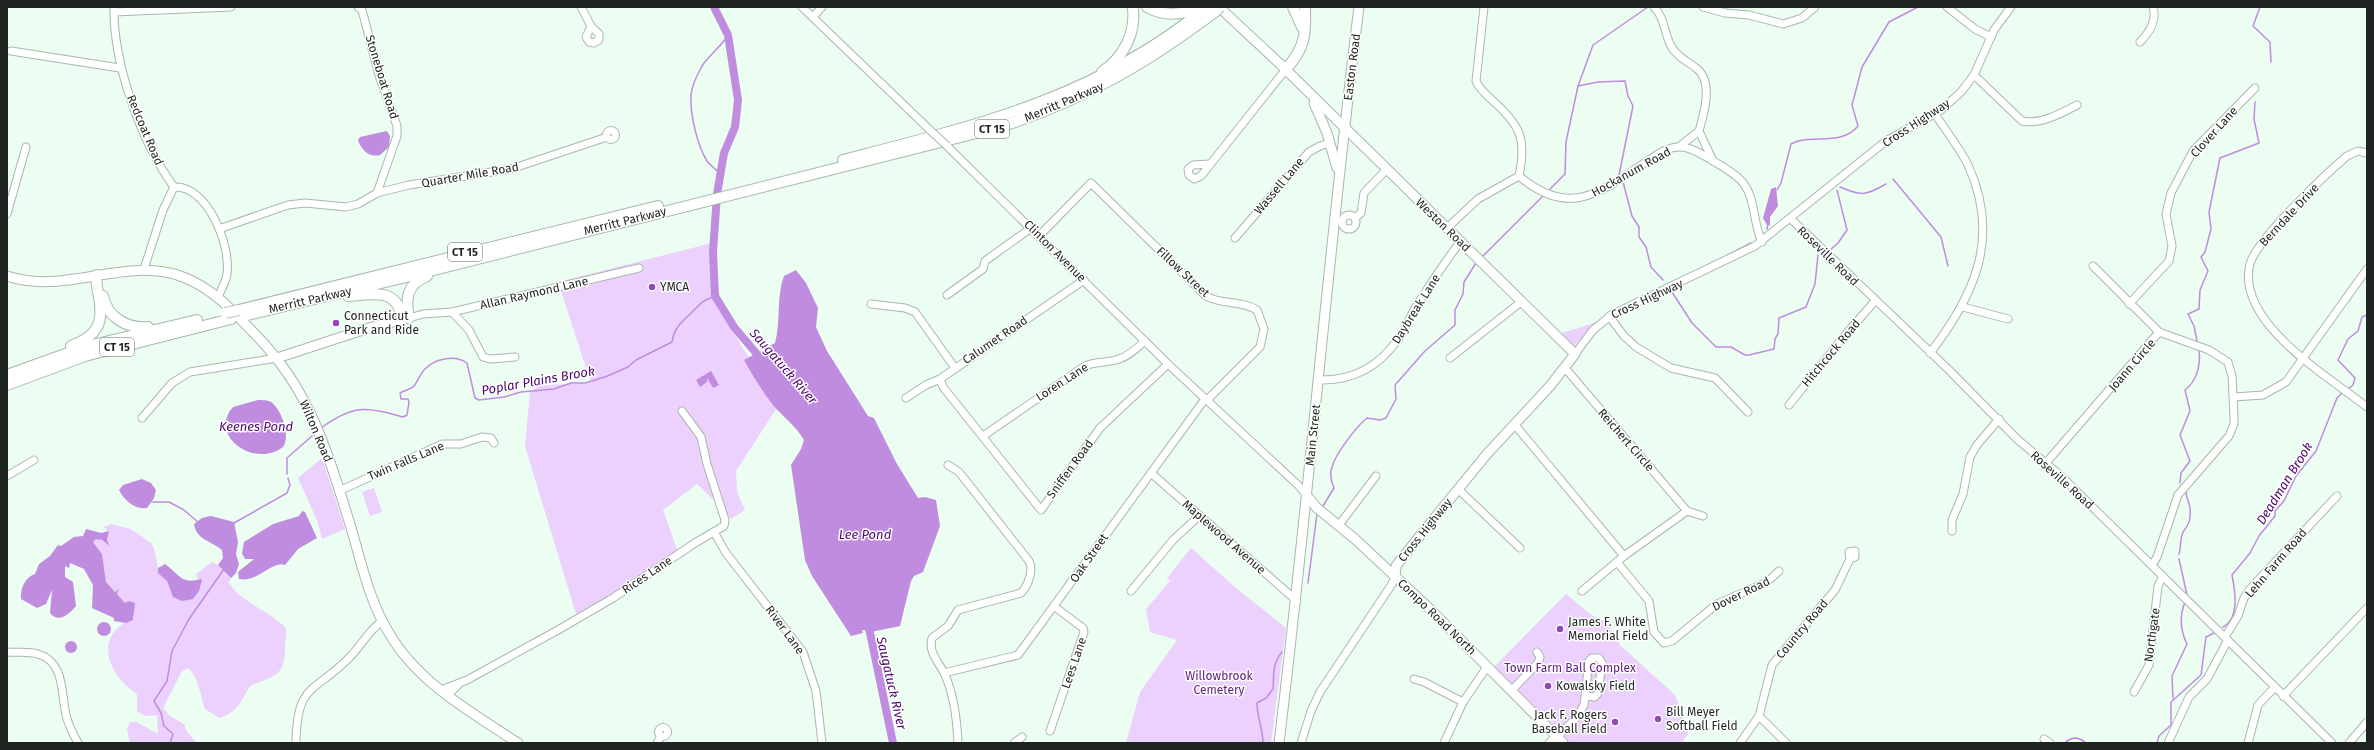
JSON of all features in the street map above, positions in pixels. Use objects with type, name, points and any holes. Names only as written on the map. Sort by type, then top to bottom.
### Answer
[{"type":"highway","points":[[1044,103],[1099,74],[1118,58],[1131,33],[1133,7]]},
{"type":"highway","points":[[1147,7],[1168,14],[1182,14],[1203,7]]},
{"type":"highway","points":[[1293,7],[1300,20],[1303,42]]},
{"type":"highway","points":[[1286,70],[1297,56],[1303,42],[1305,7]]},
{"type":"highway","name":"Merritt Parkway","points":[[7,385],[85,356],[228,316],[744,188],[944,134],[1044,103],[1095,80],[1131,61],[1215,8]]},
{"type":"highway","name":"Merritt Parkway","points":[[744,188],[968,136],[1026,119],[1117,78],[1161,51],[1215,8]]},
{"type":"highway","name":"Merritt Parkway","points":[[241,313],[298,303],[514,250],[693,201]]},
{"type":"highway","points":[[406,318],[406,298],[413,283],[440,271],[514,250]]},
{"type":"highway","points":[[97,275],[108,310],[124,323],[134,327],[145,328],[195,321]]},
{"type":"highway","points":[[7,374],[78,343],[95,331],[101,314],[97,275]]},
{"type":"highway","points":[[298,303],[337,297],[382,295],[391,297],[398,302],[406,318]]},
{"type":"highway","name":"Merritt Parkway","points":[[7,374],[88,346],[195,321],[228,316]]},
{"type":"main road","name":"Easton Road","points":[[1345,128],[1359,7]]},
{"type":"main road","name":"Weston Road","points":[[1215,8],[1286,70],[1311,97],[1345,128],[1575,354]]},
{"type":"main road","name":"Weston Road","points":[[1311,97],[1330,143],[1339,173]]},
{"type":"main road","name":"Main Street","points":[[1279,743],[1297,601],[1339,173],[1345,128]]},
{"type":"main road","name":"Wilton Road","points":[[7,276],[46,282],[144,269],[162,271],[183,277],[204,287],[218,297],[277,358],[299,391],[309,411],[340,491],[369,588],[382,621],[407,658],[445,693],[518,743]]},
{"type":"main road","name":"Allan Raymond Lane","points":[[277,358],[406,318]]},
{"type":"main road","name":"Cross Highway","points":[[1395,576],[1396,566],[1458,489],[1487,454],[1515,425],[1565,368],[1575,354]]},
{"type":"main road","name":"Compo Road North","points":[[1307,496],[1317,508],[1339,525],[1395,576],[1559,739]]},
{"type":"street","points":[[114,10],[231,7]]},
{"type":"street","points":[[580,7],[591,26]]},
{"type":"street","name":"Clinton Avenue","points":[[802,7],[947,146],[1168,364],[1299,486],[1307,496]]},
{"type":"street","points":[[813,17],[822,7]]},
{"type":"street","points":[[1447,228],[1478,199],[1519,176],[1521,146],[1517,126],[1508,114],[1480,89],[1476,81],[1484,7]]},
{"type":"street","points":[[1703,7],[1725,13],[1749,15],[1783,24],[1802,18],[1815,7]]},
{"type":"street","points":[[1947,7],[1975,29],[1991,37]]},
{"type":"street","name":"Cross Highway","points":[[1575,354],[1591,332],[1609,316],[1643,298],[1735,258],[1762,242],[1886,141],[1936,114],[1953,100],[1974,74],[1991,37],[2011,7]]},
{"type":"street","points":[[2140,42],[2146,35],[2154,20],[2154,7]]},
{"type":"street","name":"Stoneboat Road","points":[[361,8],[379,75],[397,126],[397,136],[377,193]]},
{"type":"street","points":[[1657,8],[1672,49],[1699,70],[1704,78],[1705,98],[1699,131],[1713,161]]},
{"type":"street","name":"Redcoat Road","points":[[114,10],[115,40],[120,68],[156,159],[174,187]]},
{"type":"street","points":[[11,51],[120,68]]},
{"type":"street","points":[[1209,164],[1286,70]]},
{"type":"street","points":[[1974,74],[2022,121],[2032,121],[2062,114],[2077,105]]},
{"type":"street","name":"Clover Lane","points":[[2129,304],[2169,261],[2172,254],[2166,220],[2168,202],[2193,151],[2255,88]]},
{"type":"street","points":[[1930,353],[1951,327],[1963,307],[1980,262],[1983,240],[1980,205],[1968,165],[1936,114]]},
{"type":"street","points":[[1680,146],[1699,131]]},
{"type":"street","name":"Quarter Mile Road","points":[[377,193],[409,185],[511,169],[607,137]]},
{"type":"street","name":"Wassell Lane","points":[[1235,238],[1309,152],[1330,143]]},
{"type":"street","name":"Hockanum Road","points":[[1519,176],[1558,197],[1578,199],[1598,192],[1663,151],[1680,146],[1713,161],[1735,175],[1746,187],[1762,242]]},
{"type":"street","points":[[7,214],[26,147]]},
{"type":"street","name":"Berndale Drive","points":[[2367,153],[2354,152],[2342,160],[2270,233],[2259,246],[2250,264],[2249,279],[2257,306],[2268,323],[2303,359],[2367,407]]},
{"type":"street","points":[[1355,218],[1361,213],[1364,193],[1387,169]]},
{"type":"street","name":"Fillow Street","points":[[1039,236],[1091,183],[1206,296],[1214,300],[1246,304],[1257,310],[1264,329],[1260,347],[1206,400]]},
{"type":"street","points":[[144,269],[163,210],[174,187],[185,187],[200,198],[220,229],[227,273],[218,297]]},
{"type":"street","points":[[220,229],[288,205],[305,203],[346,207],[368,200],[377,193]]},
{"type":"street","name":"Roseville Road","points":[[1791,219],[2045,464],[2061,476],[2227,639],[2274,688],[2332,743]]},
{"type":"street","points":[[947,295],[982,269],[985,260],[1031,228]]},
{"type":"street","name":"Daybreak Lane","points":[[1318,380],[1348,377],[1367,370],[1385,356],[1399,338],[1417,306],[1460,242]]},
{"type":"street","points":[[2093,266],[2129,304],[2160,332]]},
{"type":"street","name":"Allan Raymond Lane","points":[[406,318],[452,312],[639,268]]},
{"type":"street","points":[[2234,397],[2255,396],[2272,392],[2286,382],[2367,269]]},
{"type":"street","name":"Calumet Road","points":[[906,398],[926,385],[940,379],[1084,280]]},
{"type":"street","name":"Hitchcock Road","points":[[1789,405],[1846,334],[1875,301]]},
{"type":"street","points":[[1450,358],[1521,302]]},
{"type":"street","points":[[871,304],[905,308],[914,312],[955,368]]},
{"type":"street","points":[[1963,307],[2008,319]]},
{"type":"street","points":[[452,312],[469,330],[483,357],[490,359],[515,356]]},
{"type":"street","points":[[1609,316],[1624,336],[1636,347],[1671,368],[1715,378],[1748,412]]},
{"type":"street","name":"Joann Circle","points":[[2045,464],[2160,332],[2209,350],[2224,358],[2232,370],[2234,397],[2232,431],[2178,495],[2157,557],[2152,565]]},
{"type":"street","name":"Loren Lane","points":[[983,436],[1085,366],[1103,361],[1118,360],[1128,355],[1145,341]]},
{"type":"street","points":[[142,418],[172,383],[190,372],[277,358]]},
{"type":"street","name":"Sniffen Road","points":[[940,379],[943,387],[1041,510],[1100,428],[1168,364]]},
{"type":"street","name":"Reichert Circle","points":[[1565,368],[1687,511]]},
{"type":"street","name":"Oak Street","points":[[944,673],[1002,661],[1018,656],[1206,400]]},
{"type":"street","name":"Rices Lane","points":[[445,693],[613,598],[724,526],[725,520],[707,464],[701,436],[682,411]]},
{"type":"street","points":[[1952,531],[1952,520],[1963,494],[1970,457],[1977,445],[1999,419]]},
{"type":"street","points":[[1515,425],[1624,556]]},
{"type":"street","name":"Twin Falls Lane","points":[[340,491],[442,444],[461,444],[482,437],[492,438],[494,443]]},
{"type":"street","points":[[7,476],[34,460]]},
{"type":"street","points":[[948,465],[959,472],[1029,561],[1032,568],[1025,588],[1021,593],[958,610],[948,626],[932,638],[932,651],[944,673],[954,708],[958,743]]},
{"type":"street","name":"Maplewood Avenue","points":[[1151,473],[1198,516],[1297,601]]},
{"type":"street","points":[[1339,525],[1376,476]]},
{"type":"street","points":[[1458,489],[1520,548]]},
{"type":"street","name":"Lehn Farm Road","points":[[2168,743],[2189,697],[2207,679],[2238,616],[2244,598],[2250,589],[2338,496]]},
{"type":"street","points":[[1582,591],[1624,556],[1687,511],[1703,516]]},
{"type":"street","points":[[1131,591],[1173,540],[1198,516]]},
{"type":"street","name":"River Lane","points":[[714,532],[726,553],[803,652],[814,686],[822,743]]},
{"type":"street","name":"Country Road","points":[[1740,743],[1759,716],[1772,665],[1835,590],[1850,559]]},
{"type":"street","name":"Dover Road","points":[[1617,562],[1649,601],[1654,632],[1664,643],[1672,641],[1717,604],[1767,582],[1780,571]]},
{"type":"street","name":"Cross Highway","points":[[1301,743],[1318,696],[1392,584],[1395,576]]},
{"type":"street","name":"Northgate","points":[[2134,692],[2149,664],[2158,586],[2163,576]]},
{"type":"street","name":"Lees Lane","points":[[1050,731],[1084,632],[1083,628],[1055,607]]},
{"type":"street","points":[[2283,696],[2367,608]]},
{"type":"street","points":[[296,743],[298,710],[305,695],[347,660],[375,626],[382,621]]},
{"type":"street","points":[[7,652],[38,654],[56,668],[63,690],[66,716],[78,743]]},
{"type":"street","points":[[1511,691],[1538,663],[1540,657],[1537,652]]},
{"type":"street","points":[[1550,743],[1559,739],[1578,717],[1584,705],[1585,696],[1589,661],[1592,658],[1599,658],[1602,663],[1598,693],[1595,697],[1585,696]]},
{"type":"street","points":[[1444,743],[1463,702],[1487,667]]},
{"type":"street","points":[[1414,679],[1424,682],[1463,702]]},
{"type":"street","points":[[2248,743],[2258,705],[2274,688]]},
{"type":"street","points":[[1759,716],[1786,743]]},
{"type":"street","points":[[2349,743],[2367,722]]},
{"type":"street","points":[[657,743],[660,736]]},
{"type":"street","points":[[1014,743],[1022,737]]},
{"type":"green space","points":[[712,243],[712,257],[717,287],[727,317],[740,344],[768,380],[778,406],[736,471],[737,492],[745,510],[731,519],[723,509],[697,484],[663,510],[678,552],[638,579],[576,614],[525,446],[530,392],[543,383],[548,385],[591,383],[558,282]]},
{"type":"green space","points":[[1597,322],[1574,346],[1559,334]]},
{"type":"green space","points":[[322,458],[345,529],[322,539],[317,520],[298,478]]},
{"type":"green space","points":[[374,488],[382,512],[370,516],[362,492]]},
{"type":"green space","points":[[111,524],[131,529],[151,543],[155,551],[158,570],[167,581],[172,594],[193,599],[201,585],[201,579],[198,580],[196,574],[212,562],[218,565],[231,578],[229,583],[241,596],[286,628],[283,665],[280,670],[272,677],[250,686],[238,706],[225,716],[219,718],[205,709],[197,682],[189,668],[182,671],[163,708],[170,716],[184,724],[187,732],[197,743],[130,743],[127,729],[130,722],[137,722],[158,734],[157,715],[145,716],[137,711],[137,694],[118,676],[108,654],[109,644],[113,634],[121,625],[134,618],[134,614],[117,594],[119,591],[115,592],[106,582],[102,554],[93,542],[96,538],[111,545],[107,540],[108,531],[104,527]]},
{"type":"green space","name":"Willowbrook Cemetery","points":[[1191,548],[1236,588],[1286,628],[1271,743],[1126,743],[1140,692],[1177,640],[1150,632],[1146,609],[1170,581],[1167,578]]},
{"type":"green space","name":"Town Farm Ball Complex","points":[[1566,594],[1590,614],[1606,622],[1620,645],[1675,695],[1689,732],[1682,743],[1566,743],[1493,668]]},
{"type":"water","points":[[387,131],[390,136],[389,147],[380,155],[376,156],[369,154],[361,147],[358,140],[360,137]]},
{"type":"water","points":[[1776,187],[1778,206],[1770,217],[1770,225],[1767,225],[1763,218],[1771,189]]},
{"type":"water","name":"Lee Pond","points":[[796,270],[806,283],[818,308],[816,327],[827,351],[868,416],[874,418],[897,464],[918,498],[925,497],[936,500],[940,526],[923,572],[914,576],[911,581],[900,626],[866,633],[865,630],[862,630],[863,633],[851,636],[812,576],[805,560],[791,465],[801,449],[804,440],[797,430],[769,400],[744,360],[775,343],[778,326],[780,292],[784,276]]},
{"type":"water","points":[[711,371],[719,385],[713,388],[707,378],[707,382],[700,387],[696,380]]},
{"type":"water","name":"Keenes Pond","points":[[258,400],[266,400],[275,405],[284,423],[286,436],[283,447],[271,453],[259,454],[247,451],[237,446],[230,438],[226,428],[227,418],[233,407]]},
{"type":"water","points":[[142,479],[151,483],[156,490],[154,498],[147,508],[130,504],[119,490],[123,485]]},
{"type":"water","points":[[302,511],[305,512],[317,538],[298,549],[285,565],[280,564],[252,578],[239,579],[238,572],[254,559],[245,559],[242,553],[244,542],[273,524],[299,516]]},
{"type":"water","points":[[211,516],[234,522],[238,542],[236,554],[239,564],[236,573],[231,578],[218,565],[223,558],[222,550],[201,537],[195,529],[194,524],[202,518]]},
{"type":"water","points":[[86,529],[101,533],[109,531],[107,540],[110,546],[102,540],[96,539],[93,542],[102,554],[106,582],[115,592],[119,589],[117,594],[125,603],[129,601],[135,603],[133,620],[126,623],[114,621],[114,618],[92,608],[93,585],[84,569],[70,563],[69,568],[65,566],[65,577],[73,582],[76,606],[67,615],[57,618],[50,613],[52,590],[46,604],[37,608],[21,599],[21,591],[24,584],[28,578],[35,574],[39,564],[50,556],[58,545],[61,546],[74,537],[83,536]]},
{"type":"water","points":[[165,564],[185,580],[202,580],[199,591],[193,599],[182,601],[173,597],[167,581],[158,573],[158,568]]},
{"type":"water","points":[[104,622],[109,624],[111,629],[109,634],[104,636],[99,634],[97,629],[99,624]]},
{"type":"water","points":[[73,641],[76,642],[76,652],[69,653],[66,652],[65,645],[66,642]]},
{"type":"waterway","name":"Saugatuck River","points":[[714,7],[728,35],[738,100],[735,127],[724,153],[717,194],[713,252],[715,296],[734,327],[762,360]]},
{"type":"waterway","points":[[1550,189],[1565,174],[1566,142],[1578,86],[1593,45],[1648,7]]},
{"type":"waterway","points":[[1777,190],[1781,183],[1791,144],[1799,141],[1843,136],[1858,126],[1852,105],[1862,67],[1889,22],[1918,7]]},
{"type":"waterway","points":[[2260,7],[2253,26],[2270,42],[2271,62]]},
{"type":"waterway","points":[[721,174],[707,161],[700,147],[693,120],[691,95],[702,66],[728,35]]},
{"type":"waterway","points":[[1578,86],[1598,82],[1625,81],[1628,96],[1633,106],[1619,175]]},
{"type":"waterway","points":[[2197,341],[2194,326],[2188,314],[2199,309],[2200,290],[2208,271],[2201,257],[2205,252],[2211,229],[2209,212],[2220,158],[2259,143],[2254,119],[2255,102]]},
{"type":"waterway","points":[[1893,179],[1941,237],[1948,266]]},
{"type":"waterway","points":[[1623,182],[1632,216],[1639,227],[1639,237],[1646,247],[1651,267],[1663,280]]},
{"type":"waterway","points":[[1840,187],[1853,192],[1868,193],[1886,184]]},
{"type":"waterway","points":[[1829,251],[1838,243],[1847,230],[1837,190]]},
{"type":"waterway","points":[[1482,257],[1544,195]]},
{"type":"waterway","points":[[1767,229],[1768,224]]},
{"type":"waterway","points":[[1728,255],[1751,243]]},
{"type":"waterway","points":[[1672,292],[1692,323],[1716,347],[1731,347],[1745,355],[1774,349],[1775,339],[1778,334],[1779,318],[1806,307],[1815,284],[1818,255]]},
{"type":"waterway","points":[[1323,506],[1334,488],[1331,478],[1334,461],[1357,427],[1367,418],[1380,420],[1386,418],[1396,399],[1395,385],[1425,351],[1455,325],[1455,310],[1463,294],[1464,282],[1476,263]]},
{"type":"waterway","name":"Poplar Plains Brook","points":[[321,428],[332,420],[351,411],[369,410],[403,417],[407,415],[409,402],[408,399],[401,399],[400,393],[414,386],[428,366],[444,359],[450,358],[462,360],[467,363],[475,398],[479,400],[504,397],[521,392],[554,389],[571,383],[585,383],[605,377],[628,367],[636,360],[672,342],[674,333],[681,323],[706,300],[715,296]]},
{"type":"waterway","name":"Deadman Brook","points":[[2348,389],[2353,385],[2355,378],[2338,360],[2348,339],[2358,331],[2362,317],[2367,315]]},
{"type":"waterway","points":[[2180,483],[2181,473],[2190,461],[2180,435],[2190,411],[2185,390],[2192,383],[2197,373],[2199,351]]},
{"type":"waterway","name":"Deadman Brook","points":[[2223,627],[2228,623],[2234,611],[2235,596],[2232,575],[2250,553],[2259,536],[2275,516],[2275,511],[2284,501],[2296,476],[2316,451],[2337,398],[2343,392]]},
{"type":"waterway","name":"Poplar Plains Brook","points":[[287,474],[287,458],[312,436]]},
{"type":"waterway","name":"Poplar Plains Brook","points":[[234,523],[287,493],[290,485],[288,478]]},
{"type":"waterway","points":[[2179,554],[2182,534],[2190,519],[2190,507],[2186,491]]},
{"type":"waterway","points":[[152,502],[169,502],[184,510],[199,523]]},
{"type":"waterway","points":[[1308,583],[1317,514]]},
{"type":"waterway","points":[[2179,559],[2187,595]]},
{"type":"waterway","name":"Poplar Plains Brook","points":[[170,743],[173,734],[164,726],[161,713],[154,701],[167,681],[172,651],[189,619],[224,569]]},
{"type":"waterway","points":[[2173,698],[2172,676],[2187,644],[2181,623],[2185,602]]},
{"type":"waterway","name":"Saugatuck River","points":[[868,623],[893,743]]},
{"type":"waterway","name":"Deadman Brook","points":[[2157,743],[2159,736],[2171,725],[2171,702],[2201,675],[2206,637],[2214,633]]},
{"type":"waterway","points":[[1263,743],[1257,703],[1266,698],[1273,689],[1275,665],[1282,652]]},
{"type":"waterway","name":"Deadman Brook","points":[[2065,743],[2073,738],[2081,739],[2086,743]]},
{"type":"place","name":"YMCA","points":[[652,287]]},
{"type":"place","name":"Connecticut Park and Ride","points":[[336,323]]},
{"type":"place","name":"James F. White Memorial Field","points":[[1560,629]]},
{"type":"place","name":"Kowalsky Field","points":[[1548,686]]},
{"type":"place","name":"Bill Meyer Softball Field","points":[[1658,719]]},
{"type":"place","name":"Jack F. Rogers Baseball Field","points":[[1615,722]]}]
